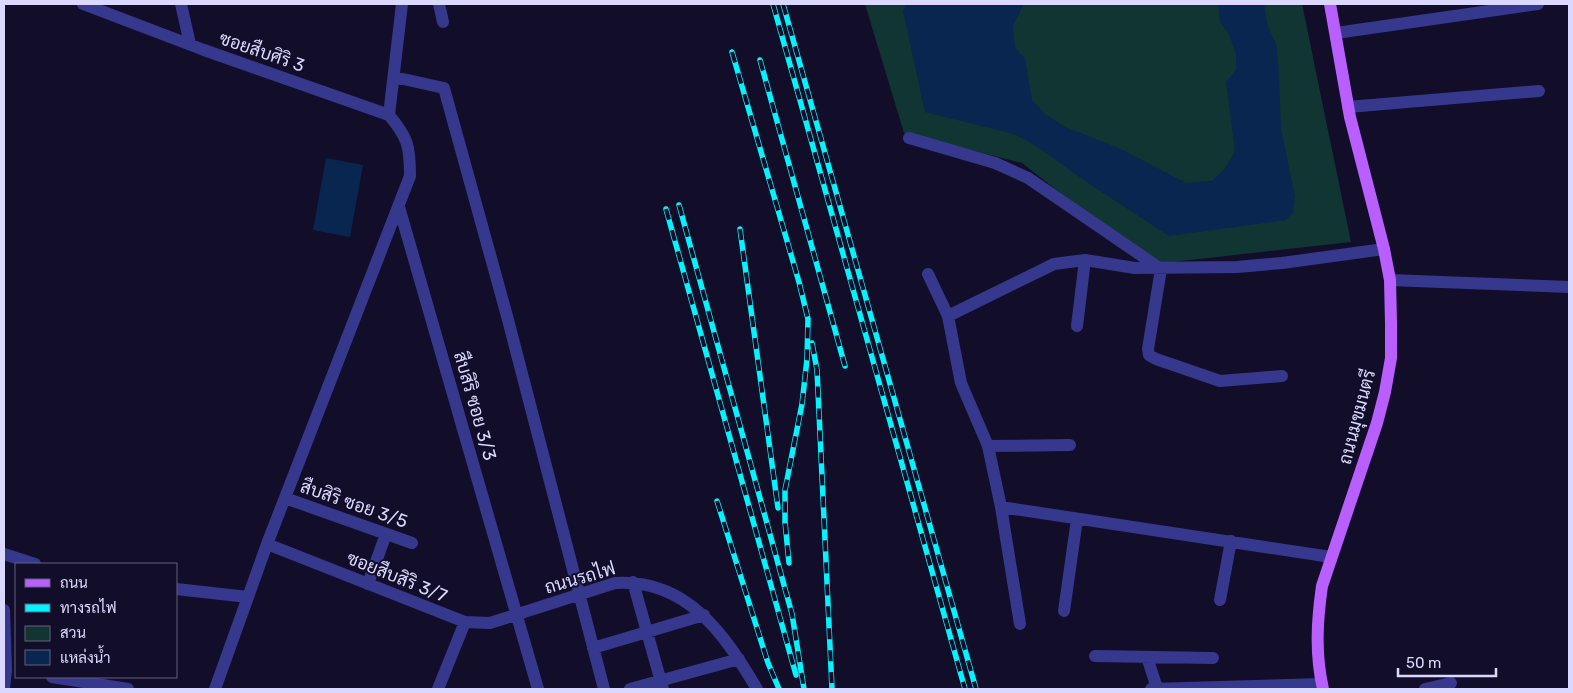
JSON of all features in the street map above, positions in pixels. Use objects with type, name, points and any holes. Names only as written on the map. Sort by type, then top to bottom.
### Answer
[{"type":"main road","name":"ถนนมุขมนตรี","points":[[1323,687],[1317,648],[1318,612],[1322,586],[1377,423],[1391,358],[1390,280],[1348,107],[1330,4]]},
{"type":"street","name":"ซอยสืบศิริ 3","points":[[83,4],[389,115]]},
{"type":"street","points":[[181,4],[190,44]]},
{"type":"street","points":[[215,689],[267,544],[410,176],[410,153],[403,132],[389,115],[402,4]]},
{"type":"street","points":[[439,4],[443,22]]},
{"type":"street","points":[[1336,33],[1538,4]]},
{"type":"street","points":[[394,78],[444,88],[507,316],[604,689]]},
{"type":"street","points":[[1348,107],[1539,91]]},
{"type":"street","points":[[909,138],[995,163],[1028,178],[1161,269]]},
{"type":"street","name":"สืบสิริ ซอย 3/3","points":[[399,207],[538,689]]},
{"type":"street","points":[[948,316],[1054,264],[1085,260],[1135,268],[1161,269],[1236,266],[1282,263],[1384,249]]},
{"type":"street","points":[[1077,326],[1085,260]]},
{"type":"street","points":[[1161,269],[1148,349],[1150,356],[1220,380],[1282,376]]},
{"type":"street","points":[[928,274],[948,316],[961,383],[988,446],[1001,507],[1020,624]]},
{"type":"street","points":[[1390,280],[1569,287]]},
{"type":"street","points":[[988,446],[1070,444]]},
{"type":"street","name":"สืบสิริ ซอย 3/5","points":[[285,498],[412,543]]},
{"type":"street","points":[[1001,507],[1331,557]]},
{"type":"street","points":[[1064,611],[1077,519]]},
{"type":"street","points":[[368,584],[386,534]]},
{"type":"street","points":[[1220,600],[1231,541]]},
{"type":"street","name":"ซอยสืบสิริ 3/7","points":[[267,544],[465,622],[490,623],[517,615]]},
{"type":"street","points":[[4,554],[32,563]]},
{"type":"street","points":[[633,582],[662,685]]},
{"type":"street","name":"ถนนรถไฟ","points":[[517,615],[615,583],[633,582],[660,589],[704,615],[739,658],[757,689]]},
{"type":"street","points":[[178,590],[248,597]]},
{"type":"street","points":[[4,610],[11,671],[4,689]]},
{"type":"street","points":[[593,648],[704,615]]},
{"type":"street","points":[[438,689],[465,622]]},
{"type":"street","points":[[1095,656],[1213,658]]},
{"type":"street","points":[[1147,657],[1154,689],[1323,687]]},
{"type":"street","points":[[630,689],[662,685],[739,658]]},
{"type":"street","points":[[58,678],[128,689]]},
{"type":"street","points":[[1425,689],[1451,683]]},
{"type":"green space","points":[[865,4],[1302,4],[1351,242],[1163,263],[1087,214],[1022,163],[904,133]]},
{"type":"water","points":[[906,4],[1022,4],[1023,6],[1013,25],[1015,47],[1025,59],[1032,100],[1045,114],[1065,127],[1119,148],[1186,183],[1212,181],[1226,167],[1235,151],[1226,82],[1236,70],[1236,54],[1229,34],[1220,22],[1218,4],[1264,4],[1267,24],[1277,47],[1281,129],[1295,196],[1293,212],[1286,220],[1169,236],[1088,183],[1036,146],[1014,134],[925,112],[903,11]]},
{"type":"water","points":[[326,158],[363,165],[350,237],[313,230]]},
{"type":"railway","points":[[773,4],[965,689]]},
{"type":"railway","points":[[783,4],[976,689]]},
{"type":"railway","points":[[732,52],[808,319],[807,359],[802,404],[785,490],[785,522],[789,563]]},
{"type":"railway","points":[[760,60],[845,366]]},
{"type":"railway","points":[[679,205],[792,614],[804,689]]},
{"type":"railway","points":[[666,209],[796,675]]},
{"type":"railway","points":[[740,229],[778,508]]},
{"type":"railway","points":[[812,343],[817,370],[832,689]]},
{"type":"railway","points":[[717,501],[768,663],[779,689]]}]
